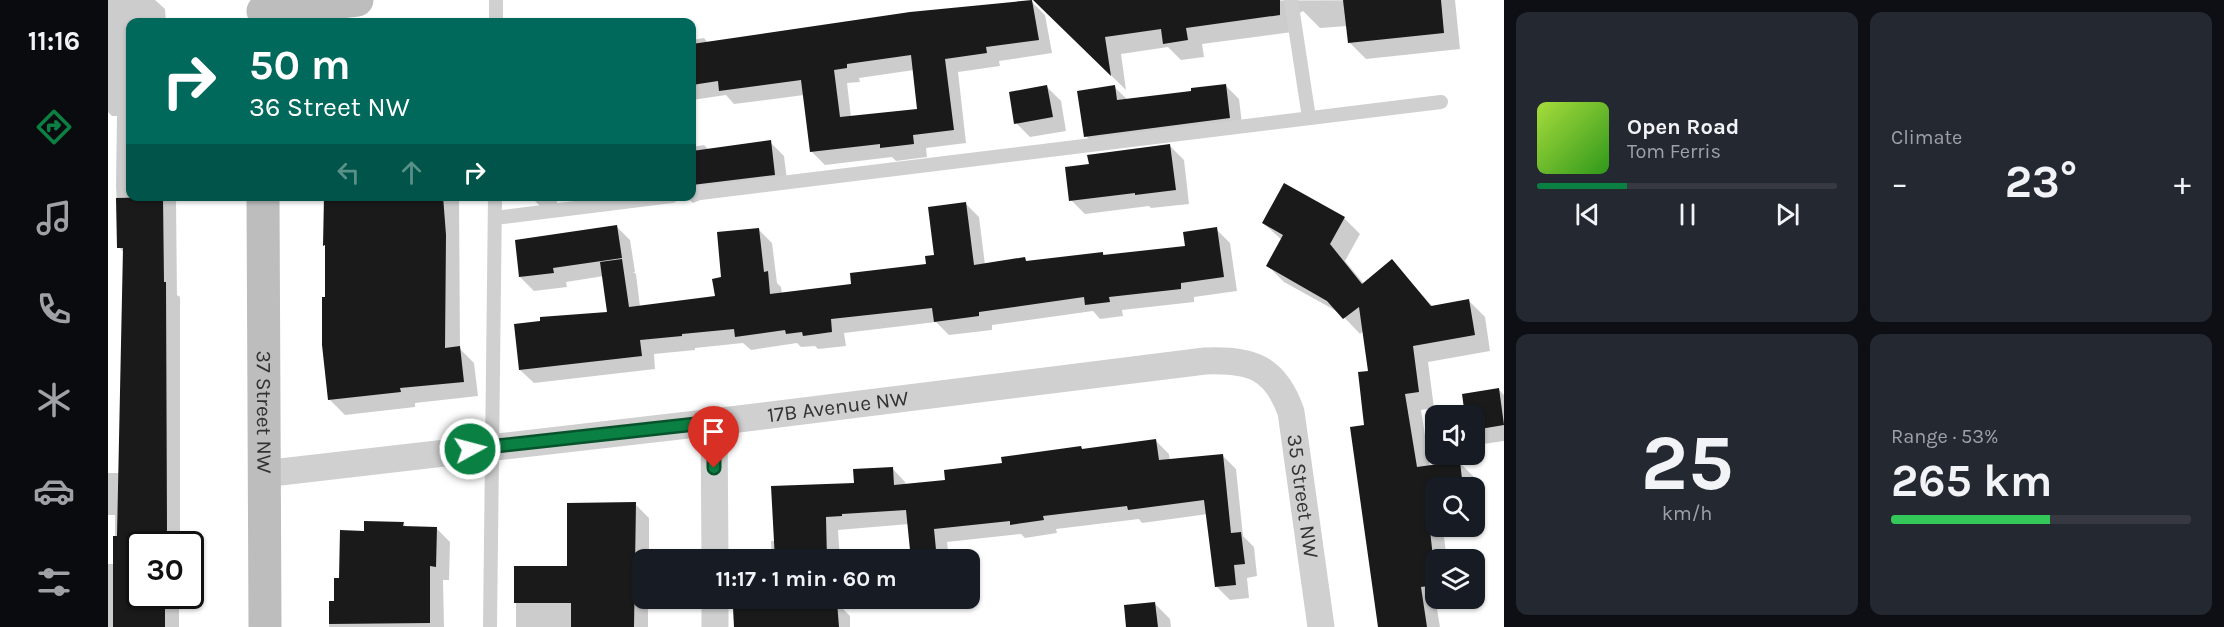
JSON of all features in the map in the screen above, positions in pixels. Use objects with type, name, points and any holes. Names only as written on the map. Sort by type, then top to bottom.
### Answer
[{"type":"street","points":[[263,11],[357,0]]},
{"type":"street","name":"37 Street NW","points":[[263,201],[265,627]]},
{"type":"street","name":"17B Avenue NW","points":[[263,474],[714,422],[1205,360],[1242,362],[1267,373]]},
{"type":"street","name":"35 Street NW","points":[[1267,373],[1278,385],[1291,412],[1321,627]]},
{"type":"street","points":[[714,422],[715,549]]},
{"type":"street","points":[[715,609],[715,627]]},
{"type":"lane","points":[[496,0],[496,18]]},
{"type":"lane","points":[[1291,0],[1309,118]]},
{"type":"lane","points":[[696,194],[1441,102]]},
{"type":"lane","points":[[490,627],[495,201]]},
{"type":"lane","points":[[495,218],[632,201]]},
{"type":"building","points":[[1032,0],[1039,40],[986,47],[987,53],[945,59],[954,130],[913,135],[914,144],[880,148],[880,144],[810,152],[801,80],[719,91],[718,81],[696,84],[696,43],[910,12]],"holes":[[[911,55],[917,109],[840,117],[834,70],[847,68],[847,64]]]},
{"type":"building","points":[[1033,0],[1280,0],[1280,15],[1186,28],[1188,40],[1163,44],[1161,29],[1105,37],[1111,76]]},
{"type":"building","points":[[1343,0],[1441,0],[1444,33],[1348,43]]},
{"type":"building","points":[[1226,84],[1230,118],[1084,137],[1077,91],[1115,85],[1117,100],[1191,91],[1191,88]]},
{"type":"building","points":[[1047,85],[1053,117],[1014,124],[1009,92]]},
{"type":"building","points":[[771,140],[775,175],[696,185],[696,150]]},
{"type":"building","points":[[1170,144],[1176,190],[1069,201],[1065,167],[1089,164],[1087,155]]},
{"type":"building","points":[[1284,183],[1345,217],[1330,244],[1362,284],[1392,259],[1431,306],[1469,299],[1475,335],[1413,346],[1419,392],[1405,394],[1417,467],[1460,465],[1462,477],[1425,477],[1425,537],[1431,537],[1432,549],[1425,549],[1425,586],[1421,587],[1427,627],[1378,627],[1350,427],[1364,425],[1358,372],[1368,371],[1359,307],[1343,319],[1327,301],[1266,266],[1283,235],[1262,223]]},
{"type":"building","points":[[116,198],[126,198],[126,201],[163,201],[164,282],[166,282],[167,531],[126,531],[126,609],[165,609],[165,627],[113,627],[113,536],[117,536],[123,248],[117,248]]},
{"type":"building","points":[[324,201],[443,201],[446,235],[445,348],[460,346],[464,382],[400,388],[401,392],[328,400],[322,345],[322,297],[325,297],[325,245],[323,246]]},
{"type":"building","points":[[966,202],[974,265],[1025,257],[1026,261],[1185,246],[1183,232],[1217,227],[1224,277],[1181,283],[1181,289],[1109,297],[1110,302],[1085,305],[1084,297],[979,312],[979,316],[934,322],[932,308],[831,319],[832,332],[803,336],[802,332],[786,334],[785,330],[735,337],[734,329],[682,334],[682,336],[640,340],[642,356],[519,370],[514,324],[540,321],[540,317],[607,312],[600,262],[622,259],[629,307],[715,296],[712,279],[721,277],[717,232],[759,228],[764,272],[768,271],[770,294],[851,284],[850,273],[926,264],[925,256],[934,255],[928,207]]},
{"type":"building","points":[[617,225],[622,258],[553,268],[554,273],[519,277],[515,240]]},
{"type":"building","points":[[1499,388],[1504,425],[1485,428],[1485,405],[1464,405],[1462,394]]},
{"type":"building","points":[[1156,439],[1159,460],[1223,454],[1231,533],[1241,532],[1245,564],[1234,565],[1236,585],[1215,587],[1204,500],[1128,510],[1127,506],[1043,516],[1044,520],[1010,525],[1010,521],[934,529],[936,549],[910,549],[906,510],[842,514],[842,516],[826,517],[827,549],[774,549],[771,486],[854,483],[853,469],[893,467],[894,485],[945,480],[944,470],[1002,463],[1001,457],[1081,446],[1082,449]]},
{"type":"building","points":[[636,502],[635,549],[632,549],[634,627],[571,627],[571,603],[514,603],[514,566],[567,566],[567,503]]},
{"type":"building","points":[[364,521],[404,522],[403,526],[437,527],[436,567],[430,566],[430,623],[329,624],[329,601],[334,601],[334,578],[339,578],[340,530],[364,531]]},
{"type":"building","points":[[1155,602],[1158,627],[1126,627],[1124,605]]},
{"type":"building","points":[[733,609],[838,609],[839,627],[734,627]]},
{"type":"route","points":[[470,449],[714,422],[714,468]]}]
